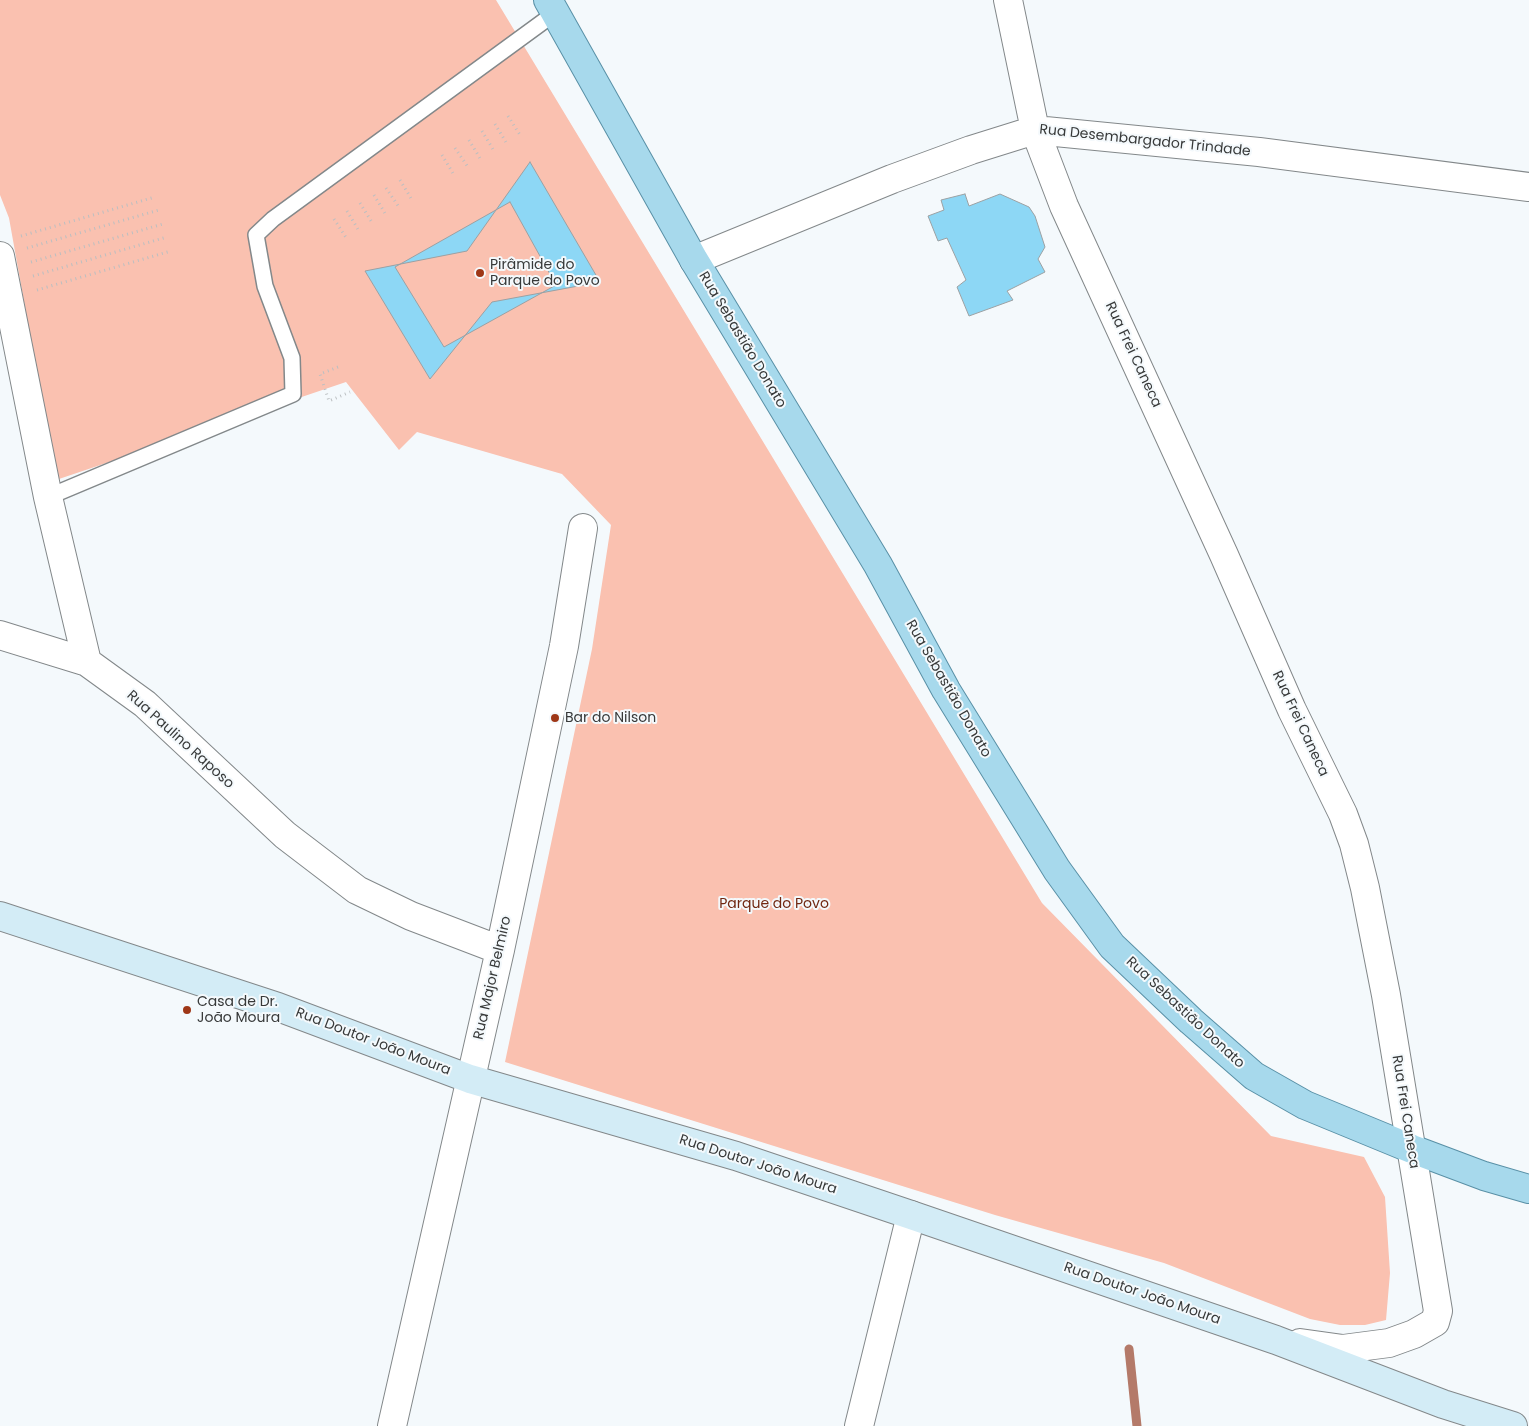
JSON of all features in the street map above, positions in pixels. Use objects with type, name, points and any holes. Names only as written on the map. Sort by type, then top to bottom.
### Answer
[{"type":"main road","name":"Rua Sebastião Donato","points":[[552,6],[694,260],[878,565],[946,690],[1056,870],[1112,946],[1254,1076],[1305,1105],[1484,1176],[1529,1189]]},
{"type":"main road","name":"Rua Doutor João Moura","points":[[0,916],[278,1007],[470,1079],[736,1156],[912,1215],[1276,1340],[1443,1404],[1513,1426]]},
{"type":"street","name":"Rua Frei Caneca","points":[[1008,0],[1035,130],[1064,206],[1224,555],[1292,710],[1343,814],[1354,844],[1386,995],[1438,1312],[1434,1322],[1414,1334],[1389,1343],[1367,1347],[1343,1349],[1276,1340]]},
{"type":"street","name":"Rua Desembargador Trindade","points":[[694,260],[883,183],[971,150],[1035,130],[1258,152],[1529,187]]},
{"type":"street","points":[[0,256],[48,497],[87,662]]},
{"type":"street","name":"Rua Major Belmiro","points":[[392,1426],[500,950],[564,646],[583,528]]},
{"type":"street","name":"Rua Paulino Raposo","points":[[0,634],[87,662],[145,704],[285,835],[357,890],[410,916],[500,950]]},
{"type":"street","points":[[859,1426],[912,1215]]},
{"type":"lane","points":[[48,497],[292,394],[292,358],[264,286],[256,235],[273,219],[552,6]]},
{"type":"path","points":[[508,116],[520,135]]},
{"type":"path","points":[[495,124],[507,144]]},
{"type":"path","points":[[482,132],[494,151]]},
{"type":"path","points":[[468,140],[481,160]]},
{"type":"path","points":[[455,148],[468,167]]},
{"type":"path","points":[[442,155],[454,175]]},
{"type":"path","points":[[400,180],[412,200]]},
{"type":"path","points":[[386,188],[399,207]]},
{"type":"path","points":[[374,195],[386,215]]},
{"type":"path","points":[[24,235],[155,197]]},
{"type":"path","points":[[360,203],[373,224]]},
{"type":"path","points":[[28,248],[159,210]]},
{"type":"path","points":[[347,211],[359,231]]},
{"type":"path","points":[[334,219],[347,239]]},
{"type":"path","points":[[32,262],[163,224]]},
{"type":"path","points":[[36,275],[167,237]]},
{"type":"path","points":[[39,289],[171,251]]},
{"type":"path","points":[[338,367],[320,374],[329,401],[350,392]]},
{"type":"green space","name":"Parque do Povo","points":[[0,0],[496,0],[1042,903],[1271,1136],[1364,1157],[1385,1197],[1390,1273],[1386,1320],[1365,1325],[1340,1325],[1310,1319],[1164,1263],[995,1215],[505,1062],[592,649],[611,525],[562,474],[417,432],[399,450],[346,382],[56,480],[9,218],[0,195]]},
{"type":"building","points":[[530,162],[600,282],[492,302],[430,379],[365,271],[467,251]]},
{"type":"building","points":[[965,194],[969,206],[1000,194],[1029,207],[1035,216],[1045,247],[1038,259],[1045,272],[1007,291],[1013,300],[969,316],[957,287],[966,280],[947,238],[938,241],[928,216],[944,210],[941,200]]},
{"type":"building","points":[[510,202],[556,285],[444,347],[395,267]]},
{"type":"waterway","points":[[1129,1349],[1137,1426]]},
{"type":"place","name":"Pirâmide do Parque do Povo","points":[[480,273]]},
{"type":"place","name":"Bar do Nilson","points":[[555,718]]},
{"type":"place","name":"Casa de Dr. João Moura","points":[[187,1010]]}]
